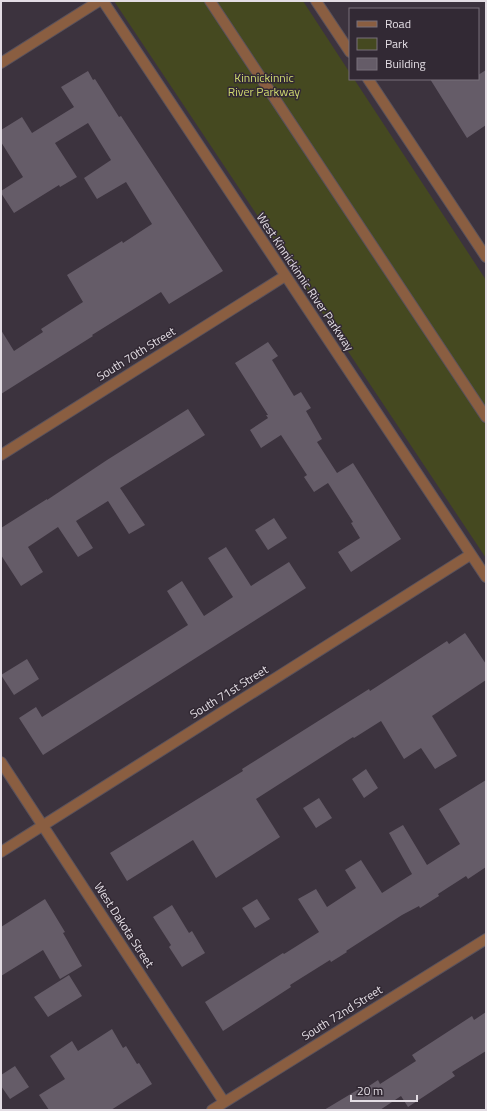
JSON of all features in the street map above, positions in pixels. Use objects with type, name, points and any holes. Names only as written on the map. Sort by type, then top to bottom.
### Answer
[{"type":"street","points":[[1,63],[99,1]]},
{"type":"street","name":"West Kinnickinnic River Parkway","points":[[103,1],[486,577]]},
{"type":"street","points":[[210,1],[486,417]]},
{"type":"street","points":[[316,1],[349,50]]},
{"type":"street","points":[[369,80],[486,257]]},
{"type":"street","name":"South 70th Street","points":[[1,455],[285,276]]},
{"type":"street","name":"South 71st Street","points":[[1,852],[470,555]]},
{"type":"street","name":"West Dakota Street","points":[[1,762],[224,1102]]},
{"type":"street","name":"South 72nd Street","points":[[212,1110],[486,939]]},
{"type":"green space","name":"Kinnickinnic River Parkway","points":[[114,1],[303,1],[349,71],[349,80],[355,80],[486,280],[486,558]]},
{"type":"building","points":[[486,70],[486,125],[467,138],[431,80],[479,80],[479,74]]},
{"type":"building","points":[[88,71],[93,80],[95,79],[119,117],[121,116],[223,271],[169,304],[161,292],[1,394],[1,330],[14,351],[43,332],[41,329],[83,302],[67,275],[122,241],[123,243],[152,224],[126,182],[97,199],[84,178],[111,160],[88,123],[55,143],[77,177],[60,187],[59,185],[14,213],[1,193],[1,191],[23,177],[1,142],[1,130],[22,117],[32,133],[74,107],[61,87]]},
{"type":"building","points":[[268,342],[278,356],[272,360],[294,396],[301,392],[311,408],[306,411],[322,439],[317,442],[337,473],[353,463],[401,539],[351,572],[338,552],[360,538],[351,523],[353,522],[328,483],[314,492],[304,477],[307,475],[281,435],[261,448],[250,430],[268,418],[266,415],[268,415],[235,363]]},
{"type":"building","points":[[188,409],[205,435],[120,488],[145,525],[129,534],[108,501],[76,521],[93,548],[78,557],[58,527],[28,547],[43,572],[21,586],[1,555],[1,528]]},
{"type":"building","points":[[274,518],[287,538],[268,550],[255,530]]},
{"type":"building","points":[[226,547],[251,586],[289,562],[306,588],[43,755],[19,718],[36,707],[42,717],[188,625],[167,591],[182,581],[204,616],[233,597],[208,558]]},
{"type":"building","points":[[465,633],[486,664],[486,680],[432,716],[457,756],[435,769],[421,748],[404,759],[381,721],[354,738],[353,737],[256,799],[280,837],[216,878],[193,840],[127,881],[110,853],[243,771],[242,769],[369,689],[370,691],[447,641],[449,644]]},
{"type":"building","points":[[27,659],[39,679],[14,695],[1,675]]},
{"type":"building","points":[[366,769],[378,788],[364,798],[352,779]]},
{"type":"building","points":[[486,780],[486,867],[468,879],[466,876],[438,894],[439,896],[420,908],[419,906],[402,915],[331,962],[330,960],[290,985],[291,987],[223,1031],[205,1002],[319,932],[298,899],[316,889],[327,907],[356,888],[345,870],[361,860],[382,893],[412,874],[389,833],[403,825],[427,865],[460,844],[439,809]]},
{"type":"building","points":[[319,798],[332,818],[316,828],[303,808]]},
{"type":"building","points":[[45,899],[65,932],[63,933],[82,966],[60,979],[43,950],[1,976],[1,927]]},
{"type":"building","points":[[257,899],[270,919],[255,928],[242,908]]},
{"type":"building","points":[[172,905],[189,933],[192,931],[205,953],[182,967],[169,947],[171,945],[153,917]]},
{"type":"building","points":[[69,975],[82,996],[48,1017],[34,997]]},
{"type":"building","points":[[486,1012],[486,1051],[452,1072],[455,1076],[408,1107],[401,1096],[380,1110],[324,1110],[359,1089],[360,1092],[378,1080],[380,1084],[416,1061],[412,1055],[472,1016],[474,1020]]},
{"type":"building","points":[[112,1029],[123,1048],[126,1046],[152,1084],[111,1110],[49,1110],[39,1095],[65,1079],[50,1056],[72,1041],[78,1051]]},
{"type":"building","points":[[15,1066],[29,1087],[10,1099],[1,1086],[1,1075]]}]
